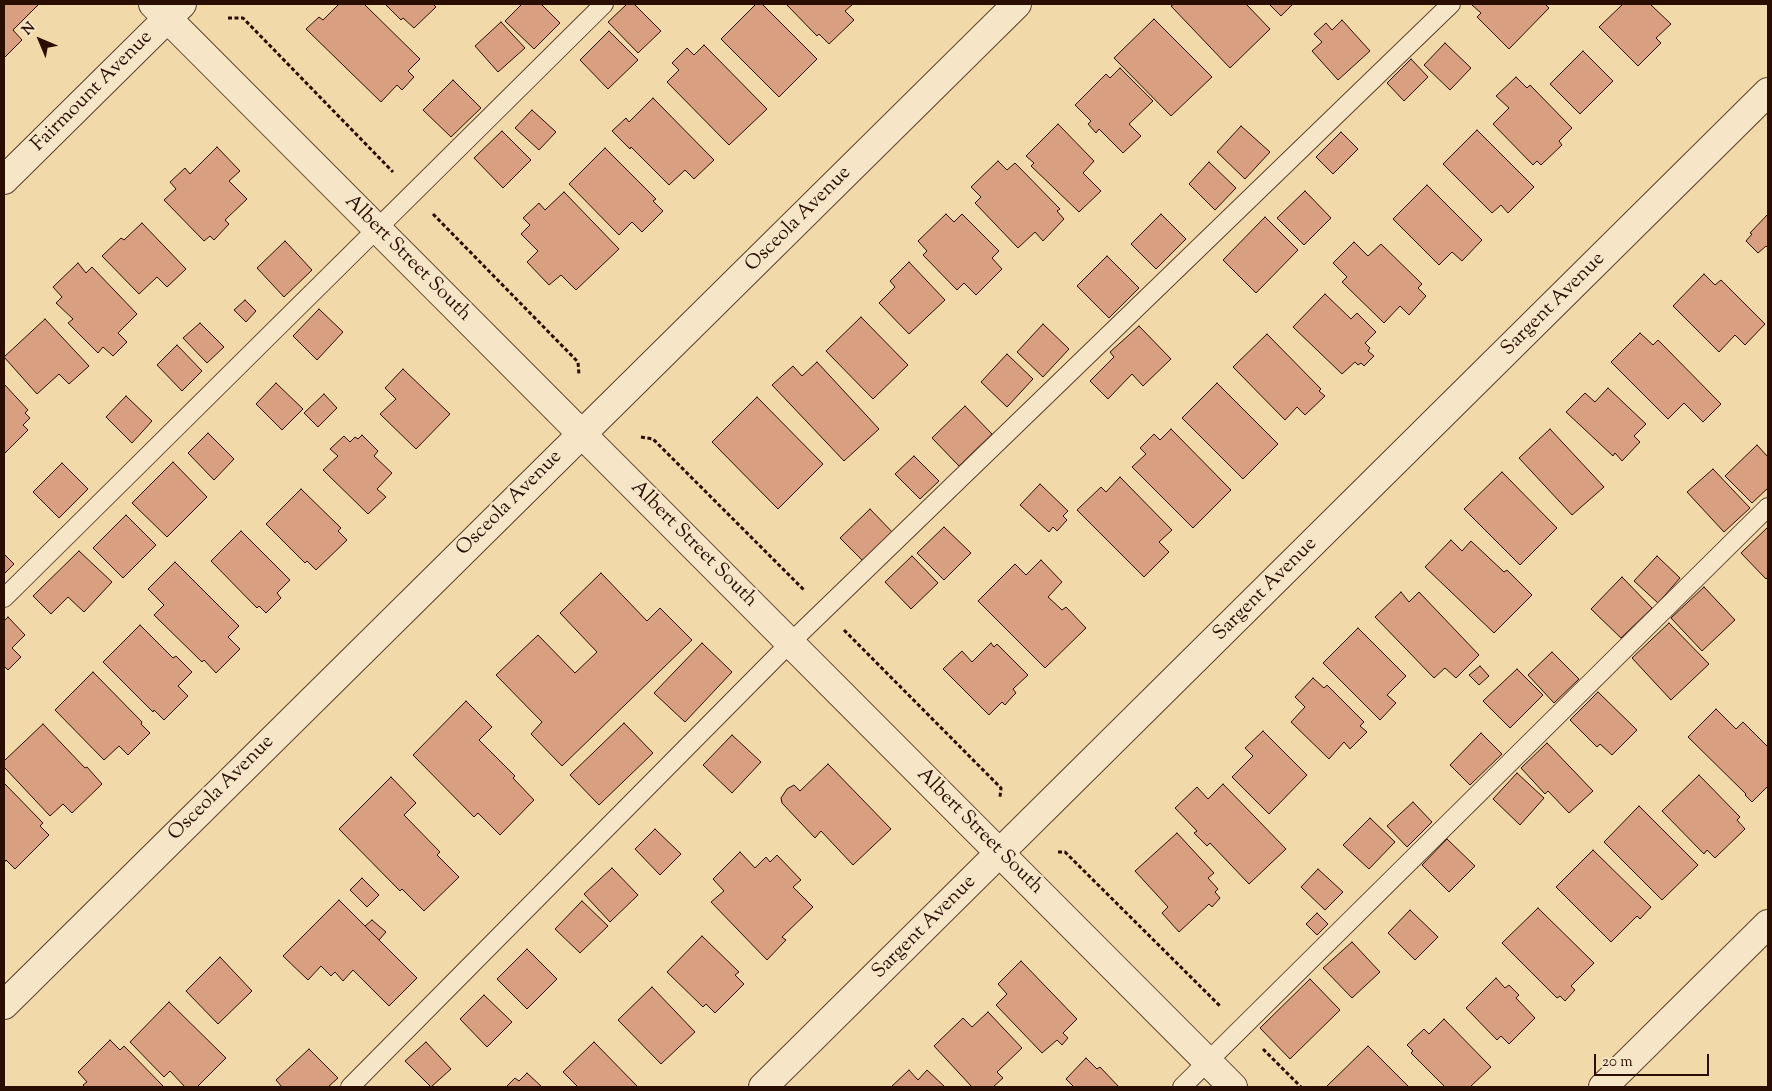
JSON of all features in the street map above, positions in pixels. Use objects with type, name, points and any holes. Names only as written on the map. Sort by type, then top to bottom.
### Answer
[{"type":"street","name":"Osceola Avenue","points":[[4,1005],[1017,4]]},
{"type":"street","name":"Albert Street South","points":[[168,9],[377,229],[1233,1087]]},
{"type":"street","name":"Fairmount Avenue","points":[[4,180],[168,9]]},
{"type":"street","name":"Sargent Avenue","points":[[763,1087],[1768,92]]},
{"type":"street","points":[[1603,1087],[1768,924]]},
{"type":"lane","points":[[4,598],[604,4]]},
{"type":"lane","points":[[350,1087],[790,643],[1451,4]]},
{"type":"lane","points":[[1182,1087],[1768,507]]},
{"type":"path","points":[[1058,852],[1065,852],[1301,1087]]},
{"type":"building","points":[[4,4],[39,4],[13,30],[22,40],[4,58]]},
{"type":"building","points":[[339,4],[364,4],[420,59],[408,71],[414,77],[402,90],[397,85],[381,102],[306,29],[319,17],[323,20]]},
{"type":"building","points":[[385,4],[433,4],[436,7],[414,28],[403,18],[401,20]]},
{"type":"building","points":[[522,4],[541,4],[560,23],[534,49],[505,21]]},
{"type":"building","points":[[627,4],[634,4],[661,31],[638,53],[608,22]]},
{"type":"building","points":[[756,4],[762,4],[817,59],[779,97],[721,39]]},
{"type":"building","points":[[786,4],[853,4],[845,11],[854,20],[829,44],[819,34],[817,36]]},
{"type":"building","points":[[1174,4],[1246,4],[1270,29],[1230,68],[1171,6]]},
{"type":"building","points":[[1269,4],[1293,4],[1281,16]]},
{"type":"building","points":[[1471,4],[1545,4],[1549,8],[1509,49],[1477,17],[1481,13]]},
{"type":"building","points":[[1623,4],[1650,4],[1671,24],[1656,38],[1661,43],[1638,66],[1599,27]]},
{"type":"building","points":[[1154,19],[1212,77],[1171,116],[1114,58]]},
{"type":"building","points":[[1342,20],[1370,51],[1338,80],[1312,51],[1322,42],[1314,34],[1326,23],[1332,30]]},
{"type":"building","points":[[501,22],[525,48],[498,72],[475,46]]},
{"type":"building","points":[[609,31],[638,60],[608,89],[580,60]]},
{"type":"building","points":[[1445,43],[1471,68],[1450,90],[1424,65]]},
{"type":"building","points":[[704,45],[767,109],[729,145],[667,82],[679,70],[672,63],[687,48],[694,55]]},
{"type":"building","points":[[1583,51],[1613,81],[1580,114],[1550,84]]},
{"type":"building","points":[[1411,59],[1428,77],[1404,101],[1387,83]]},
{"type":"building","points":[[1120,68],[1153,101],[1129,124],[1141,136],[1123,153],[1099,129],[1096,133],[1088,124],[1091,121],[1075,105],[1106,74],[1110,78]]},
{"type":"building","points":[[1516,77],[1527,88],[1530,85],[1572,128],[1559,141],[1562,145],[1541,165],[1537,161],[1533,165],[1493,124],[1509,108],[1496,96]]},
{"type":"building","points":[[453,80],[481,108],[451,137],[423,110]]},
{"type":"building","points":[[653,98],[714,160],[694,179],[685,170],[669,185],[612,131],[626,118],[629,122]]},
{"type":"building","points":[[532,110],[556,132],[539,150],[515,128]]},
{"type":"building","points":[[1058,124],[1094,161],[1083,173],[1101,191],[1079,212],[1031,166],[1034,163],[1026,156]]},
{"type":"building","points":[[1241,126],[1270,152],[1245,179],[1217,152]]},
{"type":"building","points":[[1477,130],[1534,187],[1508,213],[1501,205],[1492,213],[1443,164]]},
{"type":"building","points":[[502,131],[531,160],[503,188],[474,158]]},
{"type":"building","points":[[1341,132],[1358,149],[1333,174],[1316,157]]},
{"type":"building","points":[[217,147],[240,171],[229,181],[247,199],[225,220],[229,224],[214,240],[210,236],[204,241],[164,200],[176,189],[170,182],[185,168],[190,174]]},
{"type":"building","points":[[605,148],[656,199],[653,201],[663,211],[642,232],[632,222],[619,235],[569,184]]},
{"type":"building","points":[[998,161],[1007,170],[1015,163],[1060,209],[1057,211],[1064,219],[1043,241],[1035,232],[1018,248],[975,203],[981,197],[971,187]]},
{"type":"building","points":[[1209,162],[1236,188],[1215,210],[1189,184]]},
{"type":"building","points":[[1427,185],[1482,240],[1462,261],[1452,252],[1439,265],[1393,219]]},
{"type":"building","points":[[1305,191],[1331,218],[1304,245],[1277,218]]},
{"type":"building","points":[[564,192],[619,249],[576,290],[561,275],[549,285],[527,262],[538,251],[521,234],[530,225],[523,218],[539,203],[545,210]]},
{"type":"building","points":[[946,214],[954,222],[962,214],[999,251],[992,258],[1002,269],[976,295],[964,283],[957,290],[923,255],[927,251],[918,241]]},
{"type":"building","points":[[1161,214],[1186,239],[1156,269],[1131,244]]},
{"type":"building","points":[[1768,214],[1768,248],[1766,246],[1758,253],[1746,241],[1752,234],[1750,233]]},
{"type":"building","points":[[1265,217],[1298,250],[1256,293],[1223,260]]},
{"type":"building","points":[[142,223],[186,269],[167,287],[157,277],[139,294],[102,256],[121,238],[124,240]]},
{"type":"building","points":[[285,241],[312,270],[284,297],[257,268]]},
{"type":"building","points":[[1354,242],[1368,256],[1381,244],[1422,284],[1418,288],[1426,296],[1409,315],[1400,306],[1384,323],[1342,282],[1347,277],[1333,263]]},
{"type":"building","points":[[1107,256],[1139,288],[1109,318],[1077,286]]},
{"type":"building","points":[[909,262],[945,300],[909,334],[879,303],[895,287],[890,281]]},
{"type":"building","points":[[78,263],[86,273],[92,267],[137,314],[118,333],[127,342],[113,356],[103,347],[98,353],[68,323],[73,319],[56,303],[62,297],[53,287]]},
{"type":"building","points":[[1704,274],[1715,285],[1721,280],[1765,324],[1745,345],[1735,335],[1719,352],[1673,306]]},
{"type":"building","points":[[1325,294],[1351,319],[1357,313],[1376,332],[1365,343],[1370,348],[1368,351],[1374,356],[1364,366],[1361,363],[1358,365],[1355,362],[1342,374],[1293,327]]},
{"type":"building","points":[[245,300],[256,311],[246,322],[234,310]]},
{"type":"building","points":[[319,309],[343,332],[317,360],[293,336]]},
{"type":"building","points":[[861,317],[908,365],[873,399],[826,351]]},
{"type":"building","points":[[45,319],[89,366],[69,384],[59,374],[37,394],[4,357]]},
{"type":"building","points":[[200,323],[224,347],[207,363],[183,338]]},
{"type":"building","points":[[1043,324],[1069,349],[1043,377],[1017,352]]},
{"type":"building","points":[[1139,326],[1171,359],[1143,386],[1132,374],[1108,399],[1090,381],[1114,357],[1110,352]]},
{"type":"building","points":[[1640,333],[1653,345],[1658,340],[1721,404],[1703,422],[1684,403],[1668,419],[1611,362]]},
{"type":"building","points":[[1267,334],[1321,389],[1319,391],[1325,396],[1305,415],[1297,407],[1285,420],[1233,367]]},
{"type":"building","points":[[177,345],[202,371],[182,391],[157,365]]},
{"type":"building","points":[[1007,354],[1033,379],[1007,407],[981,382]]},
{"type":"building","points":[[817,362],[879,429],[844,461],[772,385],[793,366],[802,376]]},
{"type":"building","points":[[403,369],[450,414],[416,449],[380,414],[396,399],[385,388]]},
{"type":"building","points":[[276,383],[303,409],[282,430],[256,404]]},
{"type":"building","points":[[1217,383],[1278,444],[1243,479],[1182,418]]},
{"type":"building","points":[[4,384],[28,410],[25,413],[30,418],[23,425],[28,430],[4,454]]},
{"type":"building","points":[[1608,388],[1646,424],[1634,436],[1640,442],[1622,461],[1615,453],[1613,456],[1566,412],[1585,393],[1595,402]]},
{"type":"building","points":[[324,394],[337,408],[318,427],[304,413]]},
{"type":"building","points":[[126,396],[152,421],[132,443],[106,417]]},
{"type":"building","points":[[757,397],[823,464],[778,509],[712,442]]},
{"type":"building","points":[[965,406],[992,434],[959,466],[932,438]]},
{"type":"building","points":[[1171,429],[1231,490],[1193,528],[1132,467],[1146,454],[1140,448],[1154,434],[1160,440]]},
{"type":"building","points":[[1550,429],[1604,487],[1572,515],[1519,458]]},
{"type":"building","points":[[208,433],[234,459],[214,480],[188,453]]},
{"type":"building","points":[[362,435],[378,451],[374,456],[392,473],[377,489],[386,497],[368,514],[323,470],[338,456],[330,449],[344,436],[350,442],[355,437],[358,439]]},
{"type":"building","points":[[1757,445],[1768,457],[1768,488],[1752,503],[1725,476]]},
{"type":"building","points":[[914,456],[939,481],[920,499],[895,474]]},
{"type":"building","points":[[173,462],[207,497],[167,537],[132,503]]},
{"type":"building","points":[[62,463],[88,489],[59,518],[33,492]]},
{"type":"building","points":[[1713,469],[1750,508],[1724,532],[1687,492]]},
{"type":"building","points":[[1502,472],[1557,528],[1520,565],[1464,509]]},
{"type":"building","points":[[1120,477],[1172,530],[1159,542],[1169,552],[1144,577],[1077,510],[1101,487],[1106,492]]},
{"type":"building","points":[[1040,484],[1068,511],[1063,516],[1067,520],[1057,531],[1053,527],[1049,532],[1020,505]]},
{"type":"building","points":[[301,489],[341,528],[338,531],[347,540],[316,570],[307,561],[305,563],[266,524]]},
{"type":"building","points":[[870,509],[897,537],[868,566],[840,538]]},
{"type":"building","points":[[126,515],[156,545],[123,578],[93,548]]},
{"type":"building","points":[[944,527],[971,553],[944,580],[917,553]]},
{"type":"building","points":[[1768,527],[1768,577],[1766,579],[1741,553]]},
{"type":"building","points":[[241,531],[290,580],[277,593],[281,598],[266,613],[259,606],[257,608],[211,561]]},
{"type":"building","points":[[1451,540],[1462,551],[1471,541],[1504,572],[1507,570],[1532,595],[1494,633],[1425,567]]},
{"type":"building","points":[[79,551],[112,582],[84,612],[68,597],[51,614],[33,596]]},
{"type":"building","points":[[4,554],[14,564],[4,574]]},
{"type":"building","points":[[912,556],[938,583],[911,609],[885,582]]},
{"type":"building","points":[[1657,556],[1680,578],[1658,603],[1634,581]]},
{"type":"building","points":[[1041,560],[1062,582],[1048,597],[1062,610],[1066,607],[1086,628],[1045,668],[978,601],[1015,564],[1026,575]]},
{"type":"building","points":[[175,562],[239,626],[228,637],[240,649],[216,673],[204,660],[202,662],[154,615],[164,605],[148,589]]},
{"type":"building","points":[[601,573],[647,621],[660,608],[692,640],[562,766],[531,734],[542,722],[496,675],[538,635],[575,673],[597,652],[560,613]]},
{"type":"building","points":[[1622,577],[1652,608],[1621,638],[1591,609]]},
{"type":"building","points":[[1704,587],[1735,620],[1702,651],[1671,618]]},
{"type":"building","points":[[1401,592],[1409,602],[1419,592],[1479,655],[1456,678],[1445,668],[1434,678],[1375,617]]},
{"type":"building","points":[[8,617],[25,635],[12,648],[21,657],[8,670],[4,666],[4,621]]},
{"type":"building","points":[[1669,623],[1709,664],[1671,700],[1632,658]]},
{"type":"building","points":[[140,625],[173,658],[176,656],[192,672],[178,686],[188,696],[164,720],[154,710],[153,712],[103,662]]},
{"type":"building","points":[[1358,628],[1406,676],[1387,695],[1396,703],[1380,720],[1323,663]]},
{"type":"building","points":[[702,643],[732,672],[685,722],[654,693]]},
{"type":"building","points":[[991,643],[994,647],[997,644],[1028,675],[1013,689],[1016,693],[1005,705],[1002,702],[989,715],[943,669],[962,651],[972,662]]},
{"type":"building","points":[[1552,652],[1579,679],[1554,703],[1528,675]]},
{"type":"building","points":[[1480,666],[1489,676],[1479,685],[1469,675]]},
{"type":"building","points":[[1517,669],[1543,695],[1510,728],[1483,701]]},
{"type":"building","points":[[93,672],[142,722],[141,724],[150,733],[128,755],[119,746],[104,760],[55,710]]},
{"type":"building","points":[[1313,678],[1324,688],[1327,685],[1364,722],[1360,726],[1367,732],[1350,749],[1344,742],[1329,759],[1291,722],[1305,707],[1295,697]]},
{"type":"building","points":[[1598,692],[1637,730],[1612,755],[1600,744],[1597,747],[1570,720]]},
{"type":"building","points":[[466,701],[492,727],[479,740],[515,776],[513,778],[534,800],[500,835],[478,813],[474,817],[413,755]]},
{"type":"building","points":[[1716,709],[1736,729],[1743,722],[1768,747],[1768,786],[1752,802],[1688,737]]},
{"type":"building","points":[[624,723],[653,753],[599,805],[570,775]]},
{"type":"building","points":[[43,724],[102,784],[72,813],[63,804],[50,816],[4,767],[4,761]]},
{"type":"building","points":[[1263,731],[1307,775],[1269,814],[1232,777],[1253,756],[1245,748]]},
{"type":"building","points":[[1481,733],[1502,754],[1470,785],[1450,765]]},
{"type":"building","points":[[732,735],[761,762],[732,793],[703,765]]},
{"type":"building","points":[[1547,743],[1593,791],[1569,813],[1548,791],[1545,794],[1521,768]]},
{"type":"building","points":[[828,764],[891,829],[853,865],[821,831],[815,838],[782,803],[781,798],[787,789],[794,785],[800,791]]},
{"type":"building","points":[[1517,773],[1544,798],[1520,825],[1493,799]]},
{"type":"building","points":[[1699,775],[1740,817],[1737,820],[1745,829],[1715,858],[1707,850],[1704,854],[1662,811]]},
{"type":"building","points":[[391,777],[416,803],[404,815],[440,852],[437,855],[459,877],[424,911],[402,889],[400,891],[339,829]]},
{"type":"building","points":[[4,783],[43,823],[40,826],[49,835],[15,869],[6,860],[4,863]]},
{"type":"building","points":[[1223,784],[1286,849],[1249,884],[1210,843],[1207,846],[1194,833],[1197,831],[1175,808],[1197,787],[1208,799]]},
{"type":"building","points":[[1413,802],[1432,822],[1407,847],[1387,826]]},
{"type":"building","points":[[1639,806],[1698,865],[1662,900],[1604,842]]},
{"type":"building","points":[[1370,818],[1395,842],[1369,869],[1343,845]]},
{"type":"building","points":[[655,829],[681,854],[660,875],[635,849]]},
{"type":"building","points":[[1177,833],[1214,873],[1208,878],[1218,889],[1215,892],[1220,898],[1212,907],[1209,904],[1179,932],[1162,913],[1168,907],[1135,871]]},
{"type":"building","points":[[1447,839],[1475,866],[1449,892],[1422,865]]},
{"type":"building","points":[[1593,850],[1651,907],[1640,919],[1637,916],[1611,942],[1556,887]]},
{"type":"building","points":[[740,852],[755,868],[766,857],[770,862],[777,855],[801,880],[793,887],[813,907],[782,937],[786,940],[767,960],[711,902],[724,891],[713,879]]},
{"type":"building","points":[[612,868],[638,895],[610,922],[584,894]]},
{"type":"building","points":[[1318,869],[1343,892],[1325,910],[1301,887]]},
{"type":"building","points":[[362,878],[379,895],[367,907],[350,890]]},
{"type":"building","points":[[339,900],[417,978],[389,1006],[353,970],[343,981],[335,972],[331,976],[321,966],[308,980],[283,956]]},
{"type":"building","points":[[582,901],[608,926],[580,953],[555,929]]},
{"type":"building","points":[[1538,908],[1594,963],[1571,986],[1575,990],[1565,1001],[1560,996],[1557,998],[1502,943]]},
{"type":"building","points":[[1410,910],[1438,937],[1415,960],[1388,933]]},
{"type":"building","points":[[1317,913],[1328,924],[1317,935],[1306,924]]},
{"type":"building","points":[[372,920],[386,932],[379,940],[365,926]]},
{"type":"building","points":[[702,936],[739,972],[735,975],[744,984],[715,1013],[706,1004],[703,1007],[667,972]]},
{"type":"building","points":[[1352,942],[1380,972],[1352,998],[1323,968]]},
{"type":"building","points":[[527,949],[557,979],[527,1009],[497,979]]},
{"type":"building","points":[[220,957],[252,991],[218,1024],[186,991]]},
{"type":"building","points":[[1021,961],[1077,1019],[1063,1033],[1068,1038],[1062,1045],[1057,1040],[1042,1053],[996,1005],[1007,994],[998,984]]},
{"type":"building","points":[[1496,978],[1505,988],[1509,985],[1519,995],[1516,998],[1535,1018],[1509,1044],[1501,1036],[1497,1040],[1466,1008]]},
{"type":"building","points":[[1310,979],[1340,1010],[1290,1059],[1260,1028]]},
{"type":"building","points":[[652,987],[695,1032],[661,1064],[618,1020]]},
{"type":"building","points":[[484,995],[512,1022],[487,1047],[460,1019]]},
{"type":"building","points":[[169,1002],[226,1058],[197,1087],[185,1087],[170,1071],[164,1077],[130,1042]]},
{"type":"building","points":[[988,1012],[1022,1048],[997,1072],[1003,1078],[993,1087],[972,1087],[934,1046],[963,1018],[972,1027]]},
{"type":"building","points":[[1444,1019],[1491,1067],[1470,1087],[1445,1087],[1411,1053],[1413,1051],[1407,1045],[1424,1029],[1429,1034]]},
{"type":"building","points":[[110,1040],[120,1050],[124,1046],[164,1087],[85,1087],[83,1085],[87,1082],[78,1072]]},
{"type":"building","points":[[426,1042],[451,1069],[431,1087],[405,1061]]},
{"type":"building","points":[[594,1042],[638,1087],[578,1087],[563,1072]]},
{"type":"building","points":[[1368,1046],[1409,1087],[1326,1087]]},
{"type":"building","points":[[309,1049],[338,1078],[328,1087],[282,1087],[276,1080]]},
{"type":"building","points":[[1086,1058],[1097,1069],[1100,1067],[1119,1087],[1074,1087],[1066,1079]]},
{"type":"building","points":[[909,1070],[918,1080],[927,1070],[945,1087],[891,1087]]},
{"type":"building","points":[[527,1073],[542,1087],[506,1087],[515,1078],[519,1081]]}]
